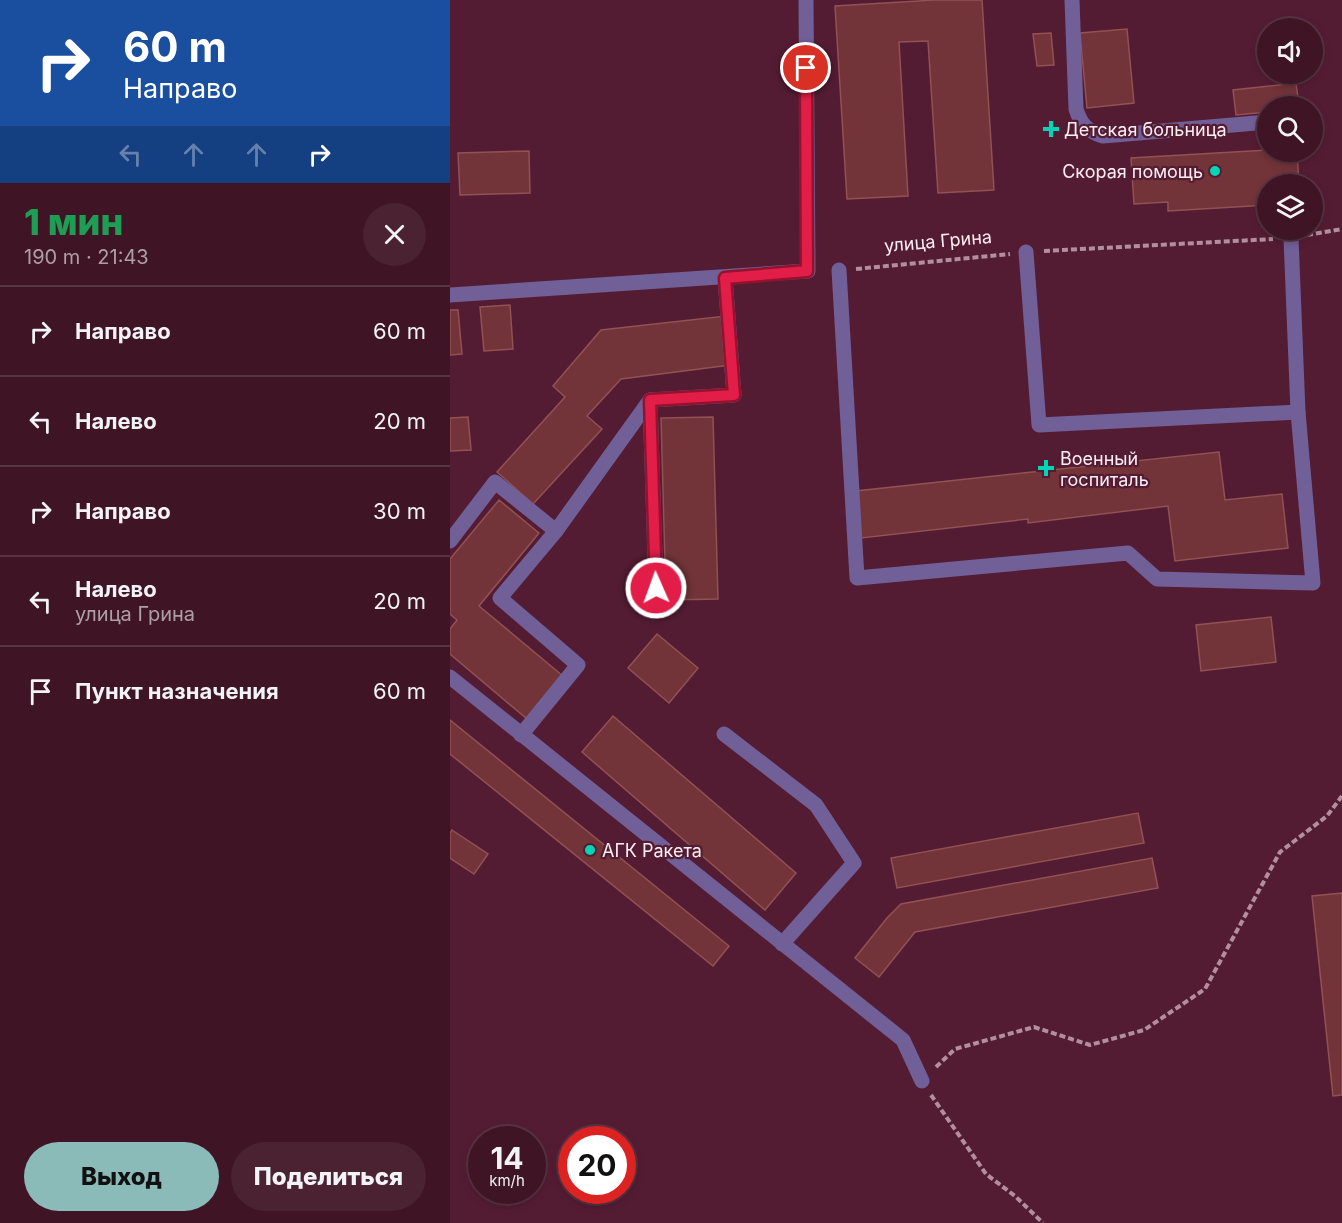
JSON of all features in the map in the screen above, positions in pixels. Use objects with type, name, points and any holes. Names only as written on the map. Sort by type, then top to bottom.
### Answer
[{"type":"street","points":[[450,295],[807,271],[806,0]]},
{"type":"street","points":[[1072,0],[1076,109],[1080,122],[1090,132],[1103,136],[1257,123]]},
{"type":"street","points":[[839,270],[857,578],[1128,553],[1157,579],[1313,583],[1298,412],[1291,240]]},
{"type":"street","points":[[1026,252],[1039,425],[1298,412]]},
{"type":"street","points":[[650,400],[734,395],[725,278]]},
{"type":"street","points":[[521,735],[578,665],[500,598],[556,531],[650,400]]},
{"type":"street","points":[[650,400],[656,588]]},
{"type":"street","points":[[450,541],[495,482],[556,531]]},
{"type":"street","points":[[450,677],[903,1040],[921,1081]]},
{"type":"street","points":[[724,734],[816,805],[854,863],[782,944]]},
{"type":"path","name":"улица Грина","points":[[1323,232],[1342,228]]},
{"type":"path","name":"улица Грина","points":[[839,270],[1026,252],[1257,240]]},
{"type":"path","points":[[1043,1223],[1015,1196],[986,1174],[921,1081],[955,1049],[1034,1027],[1090,1045],[1144,1030],[1204,989],[1280,852],[1327,816],[1342,796]]},
{"type":"building","points":[[935,0],[982,0],[994,190],[938,193],[928,41],[899,42],[908,196],[847,199],[835,6]]},
{"type":"building","points":[[1127,29],[1134,103],[1087,108],[1080,33]]},
{"type":"building","points":[[1051,33],[1054,65],[1037,66],[1033,34]]},
{"type":"building","points":[[1296,84],[1298,96],[1257,96],[1257,113],[1236,115],[1233,90]]},
{"type":"building","points":[[529,151],[530,193],[460,195],[458,153]]},
{"type":"building","name":"Скорая помощь","points":[[1257,151],[1257,162],[1298,162],[1298,174],[1257,174],[1257,206],[1168,211],[1168,202],[1134,204],[1131,158]]},
{"type":"building","points":[[510,305],[513,349],[484,351],[480,307]]},
{"type":"building","points":[[450,310],[458,310],[462,354],[450,355]]},
{"type":"building","points":[[726,316],[730,365],[621,379],[587,416],[602,429],[533,504],[497,472],[565,397],[553,386],[601,330]]},
{"type":"building","points":[[468,417],[471,450],[450,451],[450,418]]},
{"type":"building","points":[[713,417],[718,599],[666,600],[661,418]]},
{"type":"building","points":[[1219,452],[1225,500],[1282,494],[1288,548],[1175,561],[1168,506],[1028,523],[1028,519],[861,538],[856,491]]},
{"type":"building","points":[[499,500],[539,533],[479,606],[563,676],[527,719],[450,654],[450,629],[457,620],[450,614],[450,559]]},
{"type":"building","points":[[1271,617],[1276,662],[1201,671],[1196,625]]},
{"type":"building","points":[[657,634],[698,668],[669,703],[628,668]]},
{"type":"building","points":[[613,716],[796,873],[765,910],[582,752]]},
{"type":"building","name":"АГК Ракета","points":[[450,720],[729,946],[713,966],[450,754]]},
{"type":"building","points":[[1138,813],[1144,843],[897,888],[891,858]]},
{"type":"building","points":[[452,830],[488,854],[474,874],[450,858]]},
{"type":"building","points":[[1152,858],[1158,888],[915,932],[879,977],[855,958],[901,904]]},
{"type":"building","points":[[1342,893],[1342,1095],[1333,1096],[1312,896]]},
{"type":"place","name":"Детская больница","points":[[1051,129]]},
{"type":"place","name":"Скорая помощь","points":[[1215,171]]},
{"type":"place","name":"Военный госпиталь","points":[[1046,468]]},
{"type":"place","name":"АГК Ракета","points":[[590,850]]},
{"type":"route","points":[[656,588],[650,400],[734,395],[725,278],[807,271],[806,68]]}]
